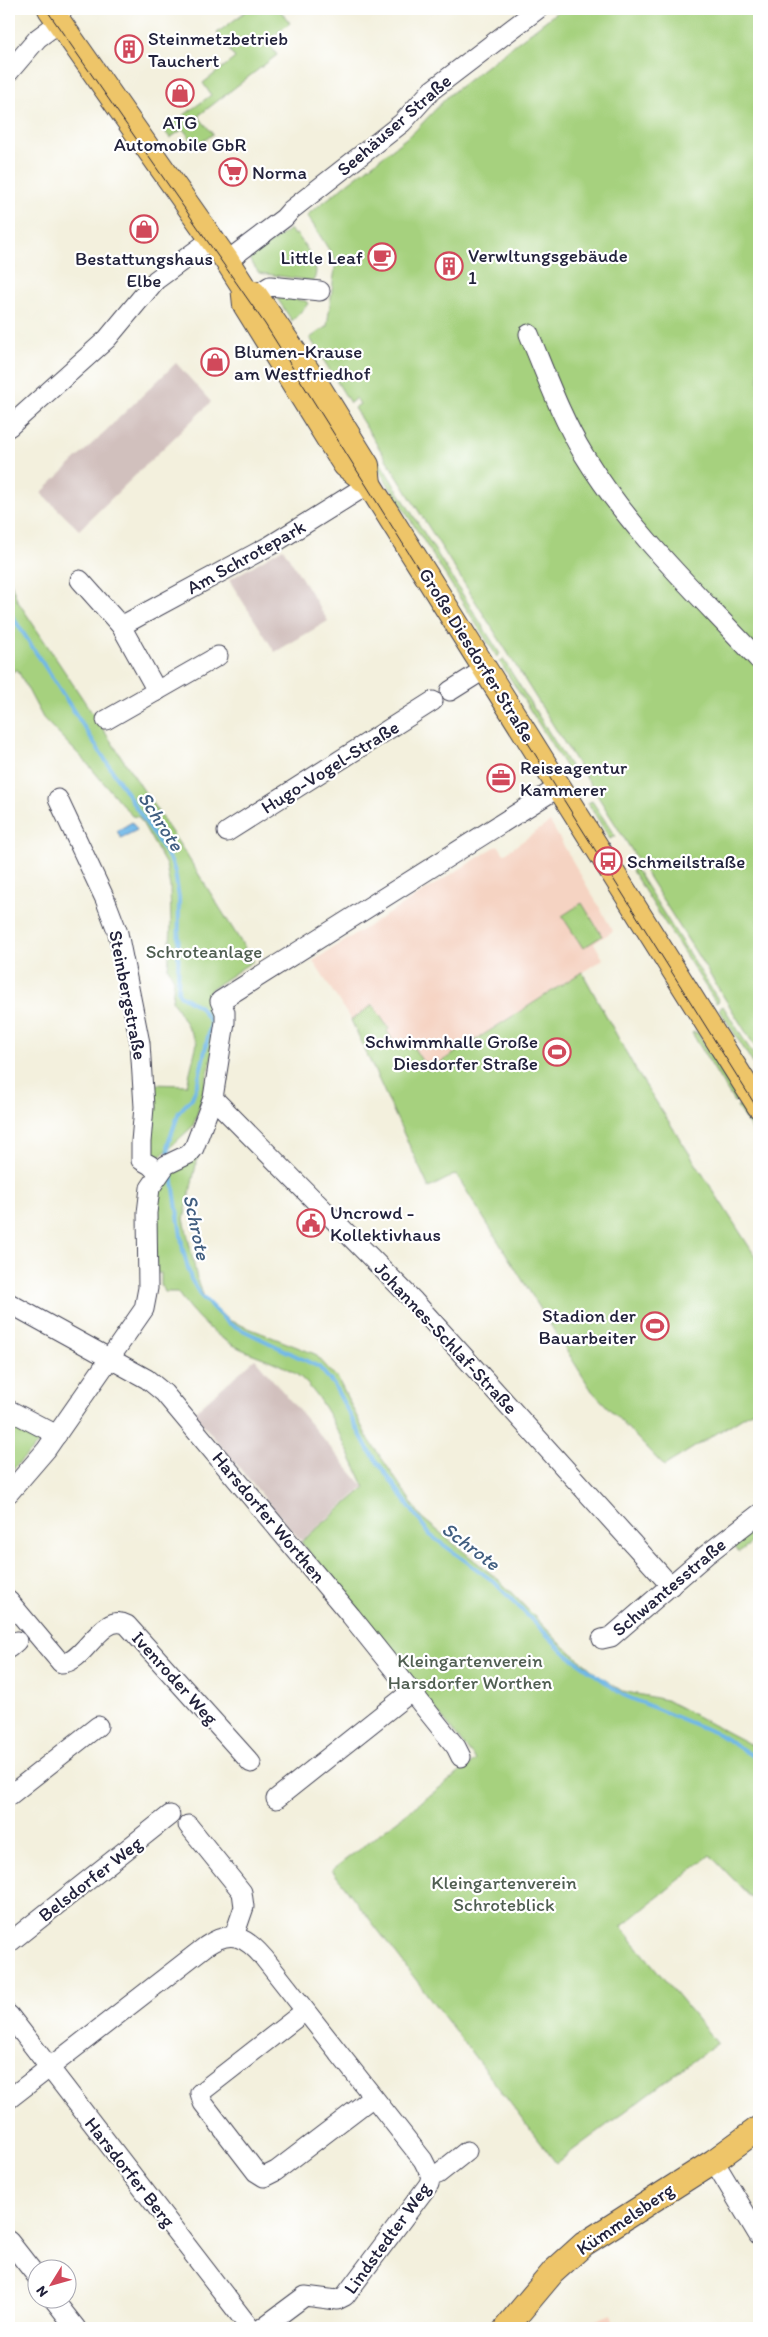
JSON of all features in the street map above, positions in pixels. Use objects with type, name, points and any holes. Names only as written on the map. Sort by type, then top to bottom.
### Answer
[{"type":"main road","name":"Große Diesdorfer Straße","points":[[57,13],[227,261],[250,290],[318,386],[367,465],[369,484],[759,1106]]},
{"type":"main road","name":"Kümmelsberg","points":[[506,2328],[552,2272],[574,2252],[598,2234],[714,2161],[759,2128]]},
{"type":"street","name":"Seehäuser Straße","points":[[227,261],[284,218],[291,210],[397,127],[432,90],[538,9]]},
{"type":"street","points":[[9,72],[57,13]]},
{"type":"street","points":[[9,427],[107,339],[156,280],[212,239]]},
{"type":"street","points":[[250,290],[270,286],[320,291]]},
{"type":"street","points":[[529,334],[567,425],[594,470],[666,562],[759,660]]},
{"type":"street","name":"Am Schrotepark","points":[[121,626],[271,545],[369,484]]},
{"type":"street","points":[[80,580],[121,626],[157,691]]},
{"type":"street","points":[[106,720],[218,656]]},
{"type":"street","points":[[450,691],[485,669]]},
{"type":"street","name":"Hugo-Vogel-Straße","points":[[227,832],[433,701]]},
{"type":"street","points":[[9,1493],[57,1435],[139,1318],[147,1300],[147,1213],[150,1188],[162,1170],[188,1154],[194,1148],[213,1098],[225,1022],[225,1012],[220,1001],[559,787]]},
{"type":"street","name":"Steinbergstraße","points":[[58,799],[106,898],[118,932],[140,1043],[144,1107],[141,1160],[162,1170]]},
{"type":"street","name":"Johannes-Schlaf-Straße","points":[[213,1098],[414,1301],[671,1586]]},
{"type":"street","name":"Harsdorfer Worthen","points":[[9,1303],[154,1384],[168,1397],[412,1691],[458,1748],[461,1757]]},
{"type":"street","points":[[9,1410],[57,1435]]},
{"type":"street","name":"Schwantesstraße","points":[[602,1639],[611,1637],[759,1514]]},
{"type":"street","name":"Ivenroder Weg","points":[[9,1602],[61,1663],[70,1661],[108,1626],[119,1622],[127,1625],[250,1763]]},
{"type":"street","points":[[276,1799],[412,1691]]},
{"type":"street","points":[[9,1796],[98,1726]]},
{"type":"street","name":"Belsdorfer Weg","points":[[9,1942],[170,1814]]},
{"type":"street","points":[[9,2098],[206,1946],[221,1937],[234,1936],[244,1907],[242,1892],[188,1825]]},
{"type":"street","name":"Lindstedter Weg","points":[[234,1936],[246,1940],[254,1947],[426,2164],[431,2176],[429,2184],[346,2296],[337,2300],[305,2296],[262,2328]]},
{"type":"street","points":[[305,2011],[200,2093],[203,2104],[256,2172],[264,2176],[276,2172],[373,2097]]},
{"type":"street","name":"Harsdorfer Berg","points":[[9,2015],[250,2328]]},
{"type":"street","name":"Lindstedter Weg","points":[[431,2176],[438,2174],[468,2151]]},
{"type":"street","points":[[714,2161],[759,2236]]},
{"type":"street","points":[[9,2241],[28,2265]]},
{"type":"street","points":[[62,2310],[76,2328]]},
{"type":"shaded area","points":[[176,363],[211,402],[79,530],[41,493]]},
{"type":"shaded area","points":[[283,548],[328,621],[275,652],[229,580]]},
{"type":"shaded area","points":[[550,822],[613,931],[594,943],[603,959],[427,1070],[408,1039],[396,1047],[374,1006],[351,1020],[313,961],[498,845],[504,854]]},
{"type":"shaded area","points":[[255,1359],[364,1487],[301,1541],[193,1413]]},
{"type":"shaded area","points":[[611,2314],[616,2328],[576,2328]]},
{"type":"green space","points":[[249,9],[279,9],[290,23],[267,41],[277,55],[198,116],[213,134],[196,146],[183,129],[170,138],[164,130],[211,95],[203,83],[235,58],[217,33]]},
{"type":"green space","points":[[561,9],[759,9],[759,1053],[354,408],[360,404],[356,398],[350,403],[310,338],[327,326],[336,261],[307,215],[414,132],[449,95]]},
{"type":"green space","points":[[290,229],[294,235],[297,234],[311,256],[316,269],[313,281],[259,273],[249,259]]},
{"type":"green space","points":[[277,298],[306,301],[308,304],[292,321]]},
{"type":"green space","points":[[376,456],[500,654],[497,657],[372,459]]},
{"type":"green space","name":"Schroteanlage","points":[[9,577],[17,600],[186,854],[253,961],[211,989],[207,996],[217,1021],[213,1052],[200,1105],[193,1126],[154,1162],[148,1084],[187,1085],[197,1043],[172,1000],[174,979],[168,968],[171,927],[170,887],[166,865],[139,817],[132,816],[85,761],[43,718],[17,669],[11,673],[9,670]]},
{"type":"green space","points":[[503,659],[575,774],[572,777],[500,662]]},
{"type":"green space","points":[[592,801],[615,836],[610,839],[588,803]]},
{"type":"green space","points":[[635,868],[719,1001],[716,1003],[632,871]]},
{"type":"green space","points":[[582,903],[602,936],[583,948],[562,916]]},
{"type":"green space","name":"Stadion der Bauarbeiter","points":[[582,972],[637,1072],[759,1262],[759,1407],[664,1466],[592,1391],[456,1174],[429,1188],[351,1020],[373,1005],[389,1029],[387,1031],[396,1046],[408,1039],[428,1070]]},
{"type":"green space","points":[[723,1006],[759,1064],[759,1073],[719,1009]]},
{"type":"green space","points":[[692,1033],[698,1033],[739,1099],[734,1102]]},
{"type":"green space","points":[[742,1104],[759,1131],[759,1141],[737,1107]]},
{"type":"green space","name":"Kleingartenverein Schroteblick","points":[[198,1156],[184,1219],[198,1283],[205,1299],[228,1320],[315,1354],[338,1379],[366,1435],[422,1518],[500,1581],[560,1643],[598,1675],[622,1691],[666,1700],[759,1749],[759,1906],[710,1855],[621,1927],[717,2043],[556,2163],[332,1870],[476,1760],[301,1542],[365,1488],[336,1428],[318,1398],[309,1386],[293,1372],[279,1364],[231,1344],[213,1332],[190,1309],[177,1292],[164,1292],[161,1285],[161,1273],[155,1273],[156,1194],[168,1171]]},
{"type":"green space","points":[[9,1421],[39,1436],[39,1443],[9,1473]]},
{"type":"green space","points":[[755,1528],[759,1537],[739,1552],[733,1545]]},
{"type":"water","points":[[132,822],[137,830],[121,838],[117,831]]},
{"type":"waterway","name":"Schrote","points":[[9,611],[172,863],[175,872],[179,898],[178,992],[200,1007],[211,1023],[198,1082],[192,1098],[179,1112],[168,1144],[169,1156]]},
{"type":"waterway","name":"Schrote","points":[[171,1168],[183,1250],[191,1279],[201,1296],[228,1323],[319,1367],[334,1385],[368,1449],[430,1535],[493,1581],[564,1652],[623,1695],[718,1734],[759,1760]]},
{"type":"tram line","points":[[46,9],[265,324],[759,1111]]},
{"type":"place","name":"Steinmetzbetrieb Tauchert","points":[[129,49]]},
{"type":"place","name":"ATG Automobile GbR","points":[[180,93]]},
{"type":"place","name":"Norma","points":[[233,172]]},
{"type":"place","name":"Bestattungshaus Elbe","points":[[144,229]]},
{"type":"place","name":"Little Leaf","points":[[382,257]]},
{"type":"place","name":"Verwltungsgebäude 1","points":[[449,266]]},
{"type":"place","name":"Blumen-Krause am Westfriedhof","points":[[215,362]]},
{"type":"place","name":"Reiseagentur Kammerer","points":[[501,778]]},
{"type":"place","name":"Schmeilstraße","points":[[608,861]]},
{"type":"place","name":"Schwimmhalle Große Diesdorfer Straße","points":[[557,1052]]},
{"type":"place","name":"Uncrowd - Kollektivhaus","points":[[311,1223]]},
{"type":"place","name":"Stadion der Bauarbeiter","points":[[655,1326]]},
{"type":"park label","name":"Kleingartenverein Harsdorfer Worthen","points":[[470,1671]]}]
